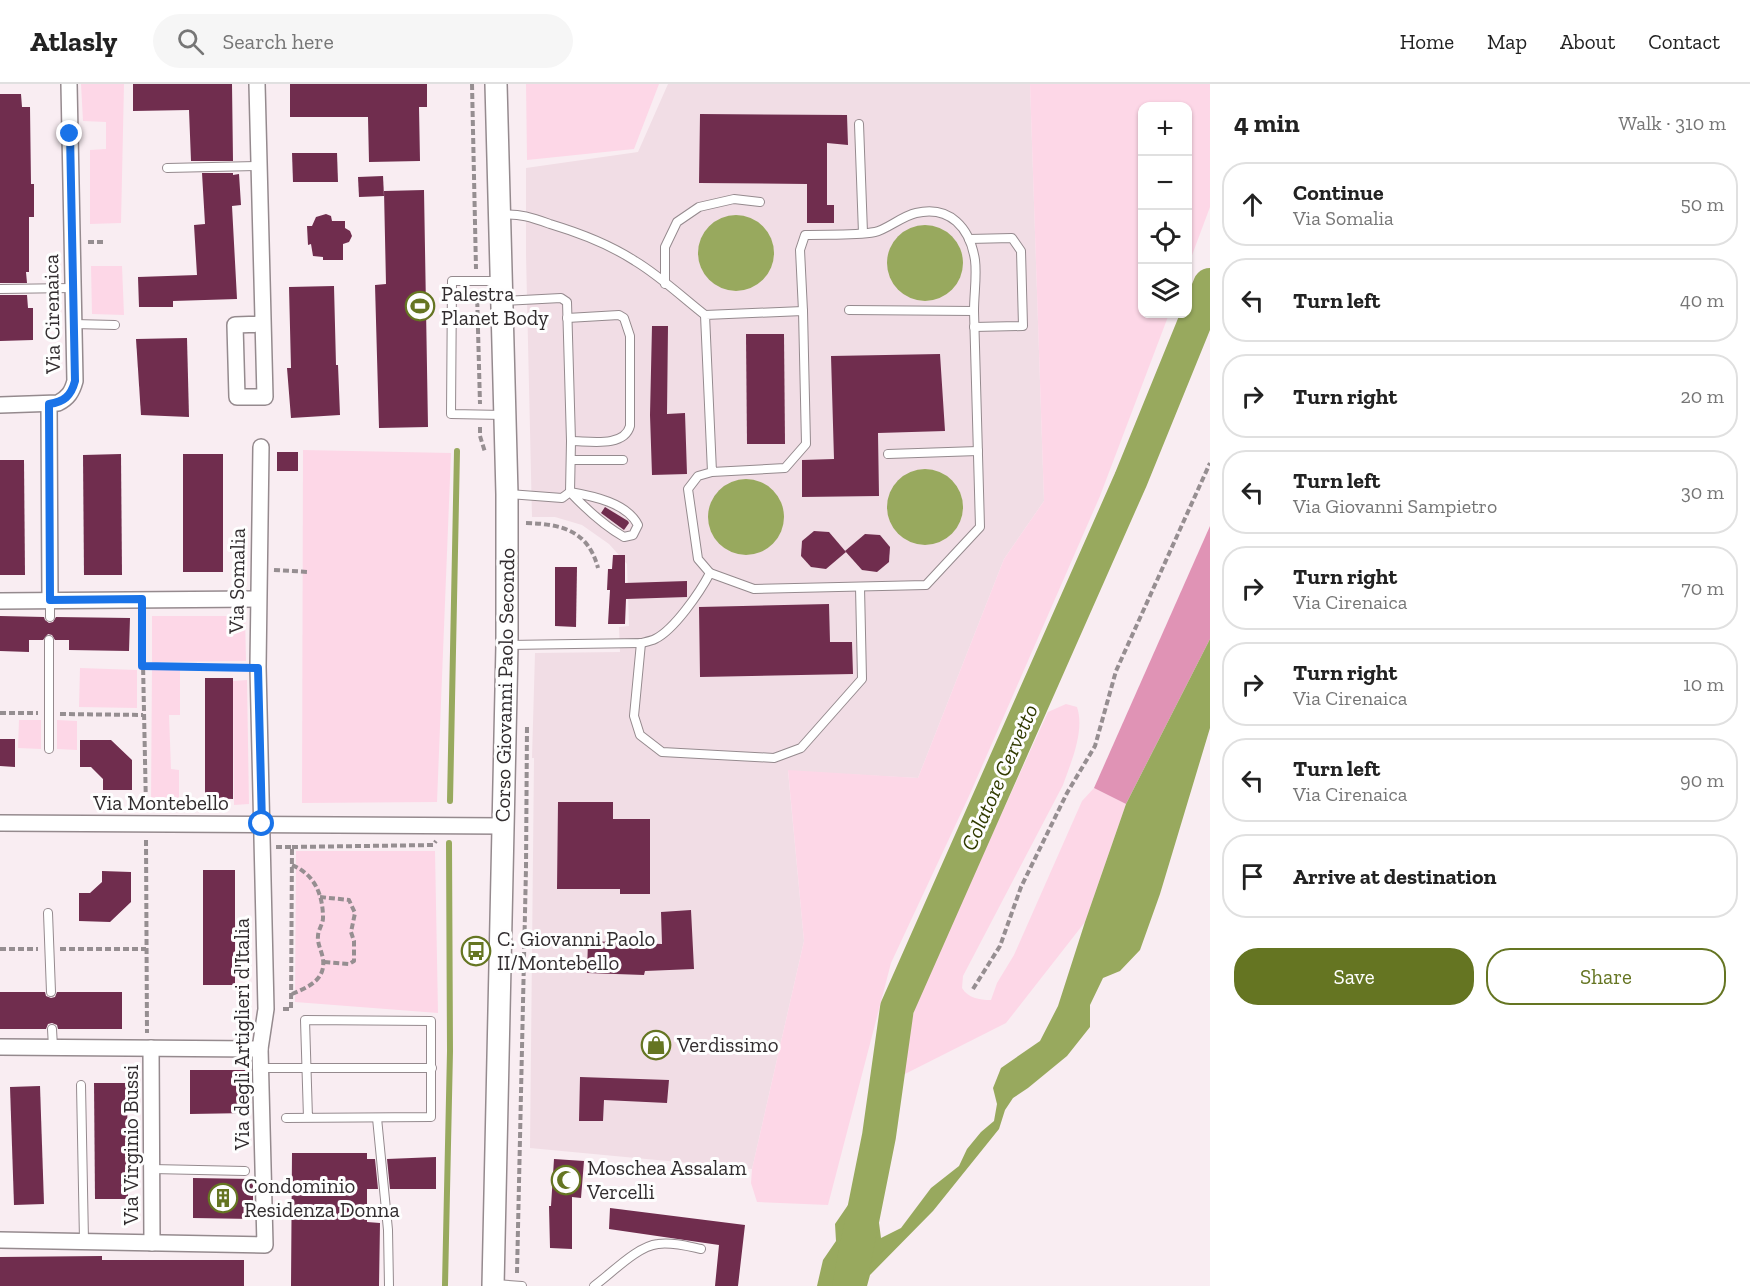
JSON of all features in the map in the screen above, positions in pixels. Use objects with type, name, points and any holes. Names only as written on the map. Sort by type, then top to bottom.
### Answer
[{"type":"main road","name":"Corso Giovanni Paolo Secondo","points":[[493,1285],[507,645],[507,494],[496,84]]},
{"type":"street","name":"Via Cirenaica","points":[[50,600],[49,404],[66,399],[73,391],[75,381],[69,84]]},
{"type":"street","points":[[257,84],[265,397],[237,397],[235,325],[263,324]]},
{"type":"street","points":[[0,405],[49,404]]},
{"type":"street","name":"Via Somalia","points":[[261,447],[258,668],[262,824]]},
{"type":"street","points":[[0,601],[258,599]]},
{"type":"street","name":"Via Montebello","points":[[0,823],[503,826]]},
{"type":"street","name":"Via degli Artiglieri d'Italia","points":[[152,1243],[265,1245],[260,1049],[266,1009],[262,824]]},
{"type":"street","points":[[0,1047],[260,1049]]},
{"type":"street","name":"Via Virginio Bussi","points":[[149,1048],[152,1243]]},
{"type":"street","points":[[0,1240],[152,1243]]},
{"type":"lane","points":[[859,124],[862,232]]},
{"type":"lane","points":[[167,168],[259,166]]},
{"type":"lane","points":[[666,284],[665,247],[676,222],[699,207],[734,199],[760,202]]},
{"type":"lane","points":[[936,210],[954,219],[967,233],[975,261],[974,327],[981,528],[926,585],[754,590],[710,573],[698,559],[688,489],[698,476],[711,472],[785,468],[806,444],[800,250],[806,235],[862,232],[877,232],[915,213],[936,210]]},
{"type":"lane","points":[[499,215],[516,214],[583,234],[636,261],[705,315],[803,311]]},
{"type":"lane","points":[[969,239],[1012,238],[1021,251],[1023,326],[974,327]]},
{"type":"lane","points":[[504,415],[451,414],[452,281],[476,281],[501,291],[561,298],[567,302],[571,441],[570,492],[588,510],[624,537],[633,535],[638,525],[633,515],[595,497],[570,492],[562,498],[507,494]]},
{"type":"lane","points":[[0,289],[74,288]]},
{"type":"lane","points":[[849,310],[974,311]]},
{"type":"lane","points":[[567,318],[619,315],[624,318],[630,336],[629,433],[615,441],[571,441]]},
{"type":"lane","points":[[705,315],[711,472]]},
{"type":"lane","points":[[74,324],[115,325]]},
{"type":"lane","points":[[888,454],[978,451]]},
{"type":"lane","points":[[571,460],[623,460]]},
{"type":"lane","points":[[507,645],[641,642],[655,639],[678,619],[701,590],[710,573]]},
{"type":"lane","points":[[641,642],[634,716],[640,735],[662,752],[774,758],[801,748],[862,679],[860,587]]},
{"type":"lane","points":[[50,600],[50,617]]},
{"type":"lane","points":[[49,748],[50,640]]},
{"type":"lane","points":[[48,913],[51,992]]},
{"type":"lane","points":[[286,1118],[308,1118],[377,1118],[431,1117],[431,1021],[305,1020],[308,1118]]},
{"type":"lane","points":[[52,1029],[53,1047]]},
{"type":"lane","points":[[261,1068],[432,1068]]},
{"type":"lane","points":[[81,1084],[84,1241]]},
{"type":"lane","points":[[377,1118],[388,1230],[389,1286]]},
{"type":"lane","points":[[152,1169],[245,1171]]},
{"type":"lane","points":[[594,1286],[645,1248],[657,1244],[675,1244],[701,1249]]},
{"type":"lane","points":[[493,1285],[522,1286]]},
{"type":"path","points":[[472,84],[480,436],[486,456]]},
{"type":"path","points":[[88,242],[106,242]]},
{"type":"path","points":[[973,989],[1000,946],[1021,887],[1067,794],[1095,746],[1116,671],[1210,464]]},
{"type":"path","points":[[507,523],[560,526],[572,531],[584,540],[595,555],[598,568]]},
{"type":"path","points":[[258,570],[309,572]]},
{"type":"path","points":[[142,599],[149,1048]]},
{"type":"path","points":[[142,666],[258,668]]},
{"type":"path","points":[[0,713],[143,715]]},
{"type":"path","points":[[262,846],[433,845],[439,836]]},
{"type":"path","points":[[266,1009],[291,1009],[292,847]]},
{"type":"path","points":[[291,994],[312,986],[320,976],[323,962],[318,936],[323,920],[320,890],[309,875],[292,865]]},
{"type":"path","points":[[320,897],[349,900],[355,913],[351,932],[354,941],[354,961],[350,964],[323,962]]},
{"type":"path","points":[[0,949],[146,949]]},
{"type":"shaded area","points":[[81,84],[124,84],[121,223],[90,224],[90,150],[106,149],[106,122],[83,121]]},
{"type":"shaded area","points":[[526,84],[659,84],[634,149],[527,160]]},
{"type":"shaded area","points":[[668,84],[1030,84],[1044,501],[1004,559],[918,778],[788,771],[804,941],[752,1169],[530,1148],[534,758],[532,758],[535,653],[620,652],[619,627],[629,626],[627,564],[609,544],[582,525],[555,517],[532,517],[526,168],[638,152]]},
{"type":"shaded area","points":[[1030,84],[1210,84],[1210,207],[1192,255],[1192,102],[1138,102],[1138,318],[1167,318],[1100,496],[969,796],[891,963],[828,1205],[757,1202],[751,1183],[752,1169],[804,941],[788,770],[918,778],[1004,559],[1044,501]]},
{"type":"shaded area","points":[[736,215],[751,218],[763,226],[771,238],[774,253],[771,268],[763,280],[751,288],[736,291],[721,288],[709,280],[701,268],[698,253],[701,238],[709,226],[721,218]]},
{"type":"shaded area","points":[[925,225],[940,228],[952,236],[960,248],[963,263],[960,278],[952,290],[940,298],[925,301],[910,298],[898,290],[890,278],[887,263],[890,248],[898,236],[910,228]]},
{"type":"shaded area","points":[[91,266],[122,266],[124,315],[92,314]]},
{"type":"shaded area","points":[[303,450],[451,453],[437,802],[302,803]]},
{"type":"shaded area","points":[[925,469],[940,472],[952,480],[960,492],[963,507],[960,522],[952,534],[940,542],[925,545],[910,542],[898,534],[890,522],[887,507],[890,492],[898,480],[910,472]]},
{"type":"shaded area","points":[[746,479],[761,482],[773,490],[781,502],[784,517],[781,532],[773,544],[761,552],[746,555],[731,552],[719,544],[711,532],[708,517],[711,502],[719,490],[731,482]]},
{"type":"shaded area","points":[[1210,526],[1210,639],[1126,804],[1094,788]]},
{"type":"shaded area","points":[[152,616],[245,616],[246,661],[152,662]]},
{"type":"shaded area","points":[[1210,639],[1210,728],[1160,894],[1140,950],[1120,971],[1103,978],[1090,1005],[1090,1027],[1067,1056],[1013,1098],[1005,1110],[999,1129],[933,1211],[870,1275],[867,1286],[817,1286],[823,1260],[836,1241],[835,1224],[872,1170],[881,1238],[901,1228],[931,1188],[959,1166],[967,1149],[994,1121],[997,1104],[993,1088],[1001,1068],[1040,1041],[1058,1006],[1126,804]]},
{"type":"shaded area","points":[[80,668],[137,670],[137,708],[79,707]]},
{"type":"shaded area","points":[[152,669],[180,669],[180,715],[169,715],[171,769],[179,770],[179,803],[151,804]]},
{"type":"shaded area","points":[[247,680],[249,804],[234,805],[233,681]]},
{"type":"shaded area","points":[[1066,704],[1077,707],[1079,726],[1076,746],[1063,785],[963,976],[962,988],[974,998],[991,1000],[997,983],[1014,955],[1082,801],[1094,788],[1126,804],[1085,922],[1006,1023],[901,1076],[916,1001],[1048,712]]},
{"type":"shaded area","points":[[19,720],[41,720],[41,749],[18,748]]},
{"type":"shaded area","points":[[57,720],[77,721],[77,750],[57,749]]},
{"type":"shaded area","points":[[296,851],[435,851],[438,1013],[295,1002]]},
{"type":"building","points":[[133,84],[232,84],[233,161],[191,161],[189,110],[133,111]]},
{"type":"building","points":[[290,84],[427,84],[427,107],[419,107],[420,161],[369,162],[368,117],[290,117]]},
{"type":"building","points":[[0,94],[21,94],[22,107],[30,107],[34,217],[29,217],[27,283],[0,283]]},
{"type":"building","points":[[700,114],[847,115],[848,145],[827,143],[827,205],[834,205],[834,223],[807,223],[807,184],[699,183]]},
{"type":"building","points":[[292,153],[337,153],[338,182],[293,182]]},
{"type":"building","points":[[202,173],[239,174],[241,205],[232,206],[237,299],[173,301],[173,307],[139,307],[138,277],[197,275],[194,225],[205,224]]},
{"type":"building","points":[[383,176],[384,196],[359,197],[358,177]]},
{"type":"building","points":[[424,190],[428,427],[379,428],[375,285],[386,284],[384,191]]},
{"type":"building","points":[[326,214],[331,216],[332,221],[345,221],[345,228],[352,236],[349,242],[343,244],[343,260],[323,260],[323,257],[313,256],[311,244],[308,245],[307,226],[312,226],[316,217]]},
{"type":"building","points":[[334,286],[340,415],[291,418],[287,368],[291,368],[289,287]]},
{"type":"building","points":[[0,295],[27,295],[28,308],[33,308],[33,340],[0,341]]},
{"type":"building","points":[[652,326],[668,326],[667,414],[685,413],[687,474],[652,475],[650,415]]},
{"type":"building","points":[[746,334],[784,334],[785,444],[747,444]]},
{"type":"building","points":[[187,338],[189,417],[141,415],[136,339]]},
{"type":"building","points":[[940,354],[945,431],[878,433],[879,496],[802,497],[802,460],[834,459],[831,356]]},
{"type":"building","points":[[277,452],[298,452],[298,471],[277,471]]},
{"type":"building","points":[[121,454],[122,575],[84,575],[83,455]]},
{"type":"building","points":[[183,454],[223,454],[223,572],[183,572]]},
{"type":"building","points":[[0,460],[24,460],[25,575],[0,575]]},
{"type":"building","points":[[605,507],[628,521],[624,530],[601,513]]},
{"type":"building","points":[[814,531],[829,532],[846,552],[826,569],[811,567],[801,556],[802,541]]},
{"type":"building","points":[[865,534],[880,535],[890,547],[889,562],[877,572],[862,570],[845,551]]},
{"type":"building","points":[[613,555],[625,555],[625,583],[687,581],[687,597],[626,599],[625,624],[608,624],[610,590],[607,590],[608,569],[612,569]]},
{"type":"building","points":[[555,567],[577,567],[576,627],[555,626]]},
{"type":"building","points":[[829,604],[830,642],[852,642],[853,674],[700,677],[699,607]]},
{"type":"building","points":[[0,616],[44,617],[49,623],[53,622],[56,617],[130,618],[129,651],[69,650],[69,640],[55,640],[52,635],[48,634],[43,640],[29,640],[29,652],[0,651]]},
{"type":"building","points":[[205,678],[233,678],[233,799],[205,798]]},
{"type":"building","points":[[0,739],[15,739],[15,767],[0,766]]},
{"type":"building","points":[[80,740],[111,740],[132,760],[132,790],[103,790],[103,779],[91,767],[80,767]]},
{"type":"building","points":[[558,802],[613,802],[613,819],[650,819],[650,894],[620,894],[620,889],[557,889]]},
{"type":"building","points":[[203,870],[235,870],[235,985],[203,985]]},
{"type":"building","points":[[102,871],[131,872],[131,902],[110,922],[79,921],[79,893],[90,893],[102,882]]},
{"type":"building","points":[[691,910],[694,969],[645,971],[644,975],[587,973],[588,941],[662,944],[661,912]]},
{"type":"building","points":[[0,992],[45,992],[46,996],[51,998],[55,997],[57,992],[122,992],[122,1029],[58,1029],[57,1025],[52,1023],[48,1024],[46,1029],[0,1029]]},
{"type":"building","points":[[190,1070],[249,1070],[249,1113],[190,1114]]},
{"type":"building","points":[[580,1077],[669,1080],[667,1103],[604,1100],[603,1121],[579,1121]]},
{"type":"building","points":[[94,1083],[127,1083],[128,1199],[95,1199]]},
{"type":"building","points":[[40,1086],[44,1204],[14,1205],[10,1087]]},
{"type":"building","points":[[292,1153],[367,1153],[367,1159],[375,1159],[378,1189],[367,1189],[367,1222],[380,1223],[379,1286],[291,1286]]},
{"type":"building","points":[[436,1157],[436,1189],[390,1189],[387,1159]]},
{"type":"building","points":[[554,1159],[584,1161],[581,1198],[572,1197],[572,1249],[550,1248],[549,1206],[551,1206]]},
{"type":"building","name":"Condominio Residenza Donna","points":[[193,1178],[253,1179],[253,1219],[193,1218]]},
{"type":"building","points":[[610,1208],[745,1225],[738,1286],[715,1286],[719,1245],[609,1229]]},
{"type":"building","points":[[102,1256],[102,1260],[244,1260],[244,1286],[0,1286],[0,1257]]},
{"type":"waterway","name":"Colatore Cervetto","points":[[849,1286],[879,1136],[897,1008],[1131,479],[1210,285]]},
{"type":"waterway","points":[[450,801],[457,451]]},
{"type":"waterway","points":[[445,1285],[450,1051],[449,843]]},
{"type":"place","name":"Palestra Planet Body","points":[[420,306]]},
{"type":"place","name":"C. Giovanni Paolo II/Montebello","points":[[476,951]]},
{"type":"place","name":"Verdissimo","points":[[656,1045]]},
{"type":"place","name":"Moschea Assalam Vercelli","points":[[566,1180]]},
{"type":"place","name":"Condominio Residenza Donna","points":[[223,1198]]},
{"type":"route","points":[[70,134],[75,381],[73,391],[66,399],[49,404],[50,600],[142,599],[142,666],[258,668],[262,824]]}]
